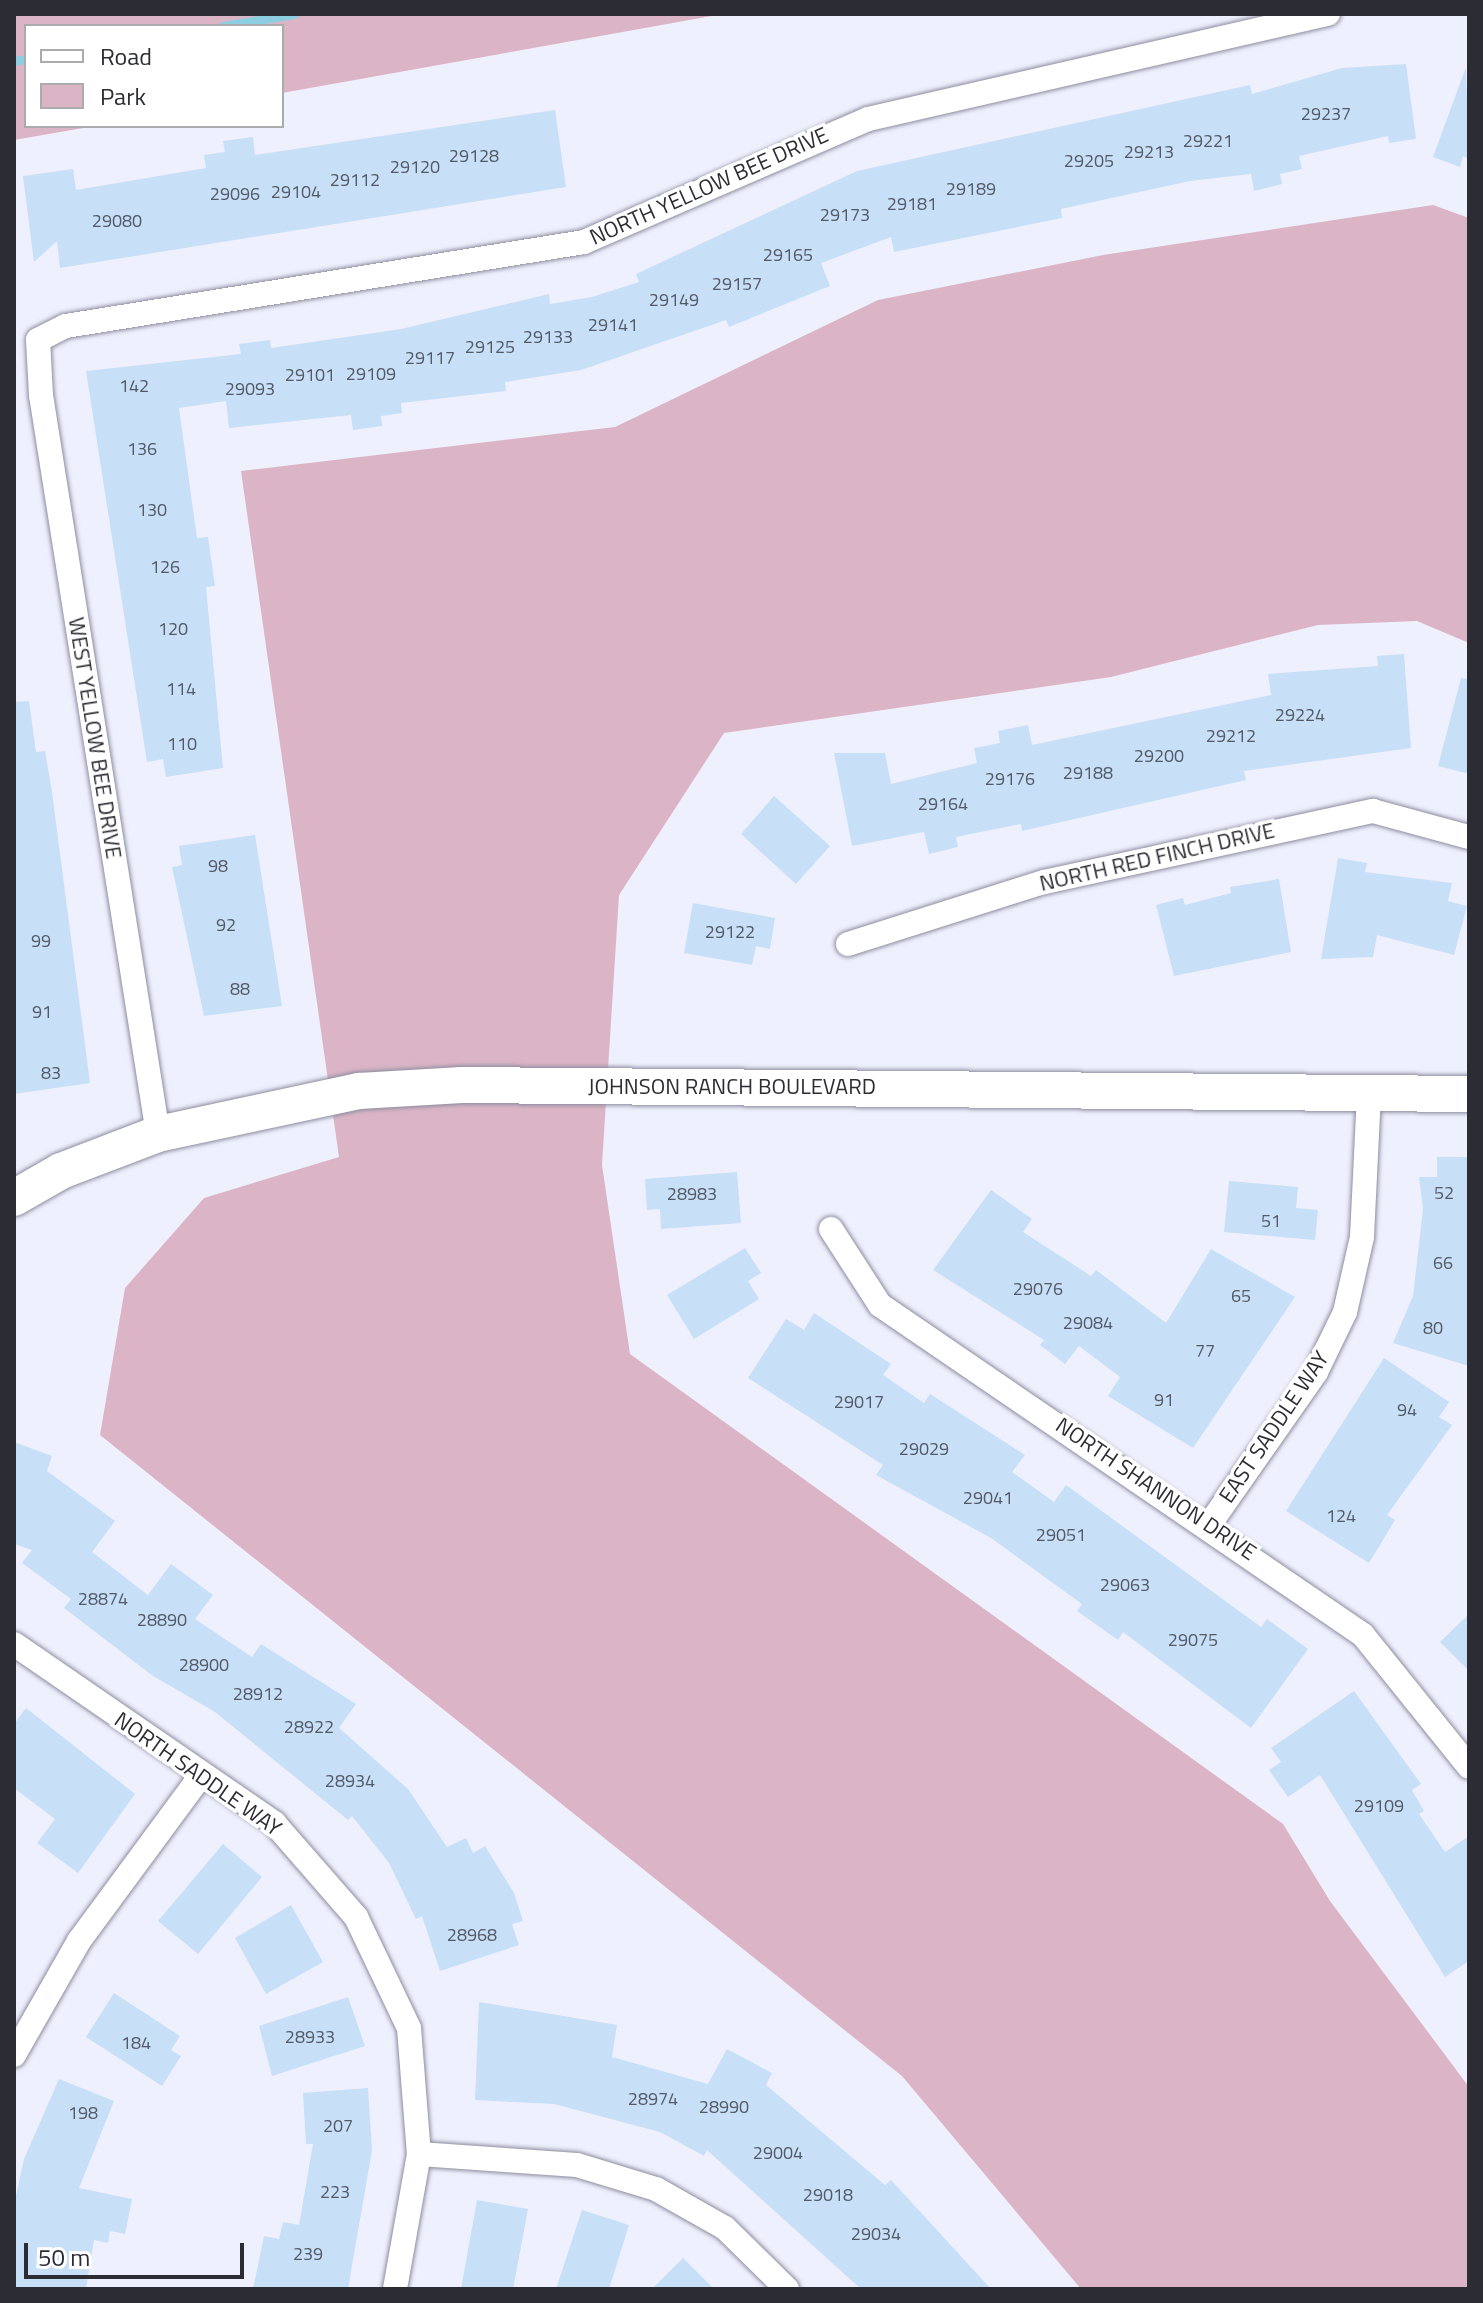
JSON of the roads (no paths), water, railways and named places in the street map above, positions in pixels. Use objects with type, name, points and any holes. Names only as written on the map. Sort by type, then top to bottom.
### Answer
[{"type":"street","name":"NORTH YELLOW BEE DRIVE","points":[[38,340],[66,326],[584,242],[868,119],[1328,14]]},
{"type":"street","name":"WEST YELLOW BEE DRIVE","points":[[38,340],[41,395],[158,1134]]},
{"type":"street","name":"NORTH RED FINCH DRIVE","points":[[848,944],[1044,882],[1373,811],[1469,837]]},
{"type":"street","name":"JOHNSON RANCH BOULEVARD","points":[[14,1198],[61,1171],[158,1134],[319,1097],[462,1085],[1469,1094]]},
{"type":"street","name":"EAST SADDLE WAY","points":[[1209,1525],[1316,1372],[1345,1312],[1362,1237],[1369,1092]]},
{"type":"street","name":"NORTH SHANNON DRIVE","points":[[831,1229],[880,1305],[1209,1525],[1363,1635],[1469,1767]]},
{"type":"street","name":"NORTH SADDLE WAY","points":[[14,1644],[200,1777],[274,1823],[356,1917],[409,2028],[419,2154]]},
{"type":"street","points":[[14,2055],[79,1941],[200,1777]]},
{"type":"street","points":[[395,2289],[419,2154],[577,2165],[656,2189],[725,2228],[787,2289]]},
{"type":"waterway","points":[[235,24],[294,14]]},
{"type":"waterway","points":[[14,61],[24,59]]}]
